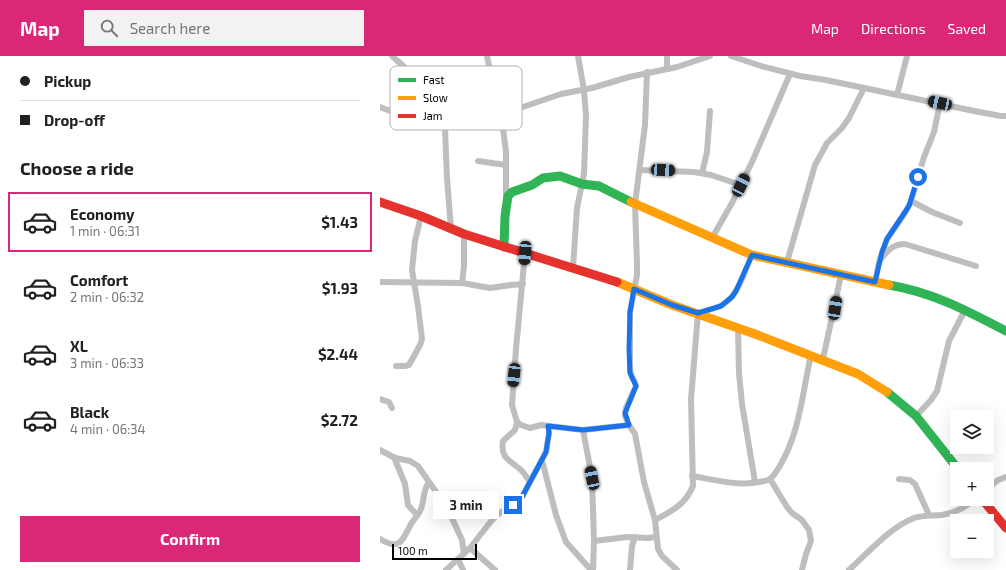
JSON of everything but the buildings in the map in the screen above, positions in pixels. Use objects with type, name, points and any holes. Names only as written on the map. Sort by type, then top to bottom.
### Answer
[{"type":"street","points":[[392,56],[403,66]]},
{"type":"street","points":[[488,56],[490,66]]},
{"type":"street","points":[[573,268],[577,208],[584,174],[586,116],[584,90],[578,56]]},
{"type":"street","points":[[667,56],[667,69]]},
{"type":"street","points":[[522,106],[560,94],[584,90],[647,72],[677,67],[710,56]]},
{"type":"street","points":[[731,56],[790,74],[1003,116],[1006,122]]},
{"type":"street","points":[[897,95],[907,56]]},
{"type":"street","points":[[647,72],[645,125],[635,204],[637,264],[630,312],[630,373],[636,386],[625,413],[629,425],[635,434],[644,482],[655,520],[658,549],[662,556],[677,570]]},
{"type":"street","points":[[712,238],[760,146],[790,74]]},
{"type":"street","points":[[787,262],[815,165],[827,143],[842,128],[849,118],[864,88]]},
{"type":"street","points":[[875,282],[879,262],[887,239],[911,202],[924,157],[934,132],[940,103]]},
{"type":"street","points":[[380,107],[390,111]]},
{"type":"street","points":[[702,173],[707,152],[710,111]]},
{"type":"street","points":[[445,130],[451,229]]},
{"type":"street","points":[[503,130],[506,165],[504,247]]},
{"type":"street","points":[[478,161],[506,165]]},
{"type":"street","points":[[640,170],[702,173],[741,185]]},
{"type":"street","points":[[506,199],[512,192],[547,177],[560,176],[582,184],[599,186],[635,204],[752,255],[911,289],[945,301],[1006,331]]},
{"type":"street","points":[[380,202],[464,234],[619,283],[672,305],[824,359],[870,380],[890,393],[916,416],[952,462]]},
{"type":"street","points":[[911,202],[960,223]]},
{"type":"street","points":[[396,366],[405,366],[409,364],[421,342],[418,306],[412,270],[412,260],[420,216]]},
{"type":"street","points":[[462,283],[464,266],[464,234]]},
{"type":"street","points":[[879,262],[891,247],[899,244],[905,244],[976,266]]},
{"type":"street","points":[[525,253],[512,405],[517,422],[515,430],[504,441],[503,451],[506,458],[523,472],[530,482]]},
{"type":"street","points":[[698,313],[721,306],[732,297],[752,255]]},
{"type":"street","points":[[824,359],[841,275]]},
{"type":"street","points":[[380,282],[462,283],[490,288],[523,284]]},
{"type":"street","points":[[916,416],[932,400],[937,391],[949,341],[965,310]]},
{"type":"street","points":[[655,520],[681,504],[689,496],[693,486],[691,399],[698,313]]},
{"type":"street","points":[[738,328],[739,373],[742,404],[755,482]]},
{"type":"street","points":[[692,476],[728,482],[755,482],[770,479],[781,464],[794,438],[811,355]]},
{"type":"street","points":[[380,399],[388,402],[392,408]]},
{"type":"street","points":[[517,422],[530,428],[542,425],[583,430],[629,425]]},
{"type":"street","points":[[446,570],[470,548],[492,520],[522,497],[548,448],[548,426]]},
{"type":"street","points":[[583,430],[592,478],[594,541],[592,570]]},
{"type":"street","points":[[380,450],[394,457],[415,464],[445,503],[462,540],[464,554]]},
{"type":"street","points":[[394,457],[406,484],[408,504],[417,515]]},
{"type":"street","points":[[542,460],[554,510],[566,542],[592,570]]},
{"type":"street","points":[[994,483],[1006,477]]},
{"type":"street","points":[[770,479],[792,513],[802,520],[809,530],[811,541],[802,570]]},
{"type":"street","points":[[899,479],[910,480],[915,484],[930,515]]},
{"type":"street","points":[[380,539],[391,544],[401,543],[421,507],[426,486],[429,482]]},
{"type":"street","points":[[849,570],[897,528],[915,518],[954,512],[965,506]]},
{"type":"street","points":[[988,506],[1006,528]]},
{"type":"street","points":[[594,541],[635,537],[656,537]]},
{"type":"street","points":[[630,570],[632,546],[635,537]]},
{"type":"street","points":[[470,548],[495,570]]},
{"type":"street","points":[[458,559],[463,570]]},
{"type":"traffic: fast","points":[[504,247],[505,216],[508,196],[512,192],[532,185],[543,178],[560,176],[582,184],[599,186],[631,202]]},
{"type":"traffic: fast","points":[[889,285],[935,297],[1006,331]]},
{"type":"traffic: fast","points":[[887,392],[916,416],[952,462]]},
{"type":"traffic: slow","points":[[631,202],[752,255],[889,285]]},
{"type":"traffic: slow","points":[[617,282],[672,305],[755,334],[858,374],[887,392]]},
{"type":"traffic: jam","points":[[380,202],[421,216],[464,234],[617,282]]},
{"type":"traffic: jam","points":[[988,506],[1006,528]]},
{"type":"route","points":[[513,505],[522,497],[536,468],[548,448],[548,426],[583,430],[606,429],[629,425],[625,413],[636,386],[630,373],[629,349],[630,312],[634,289],[658,300],[698,313],[713,309],[721,306],[732,297],[752,255],[875,282],[879,262],[887,239],[911,202],[918,177]]}]
